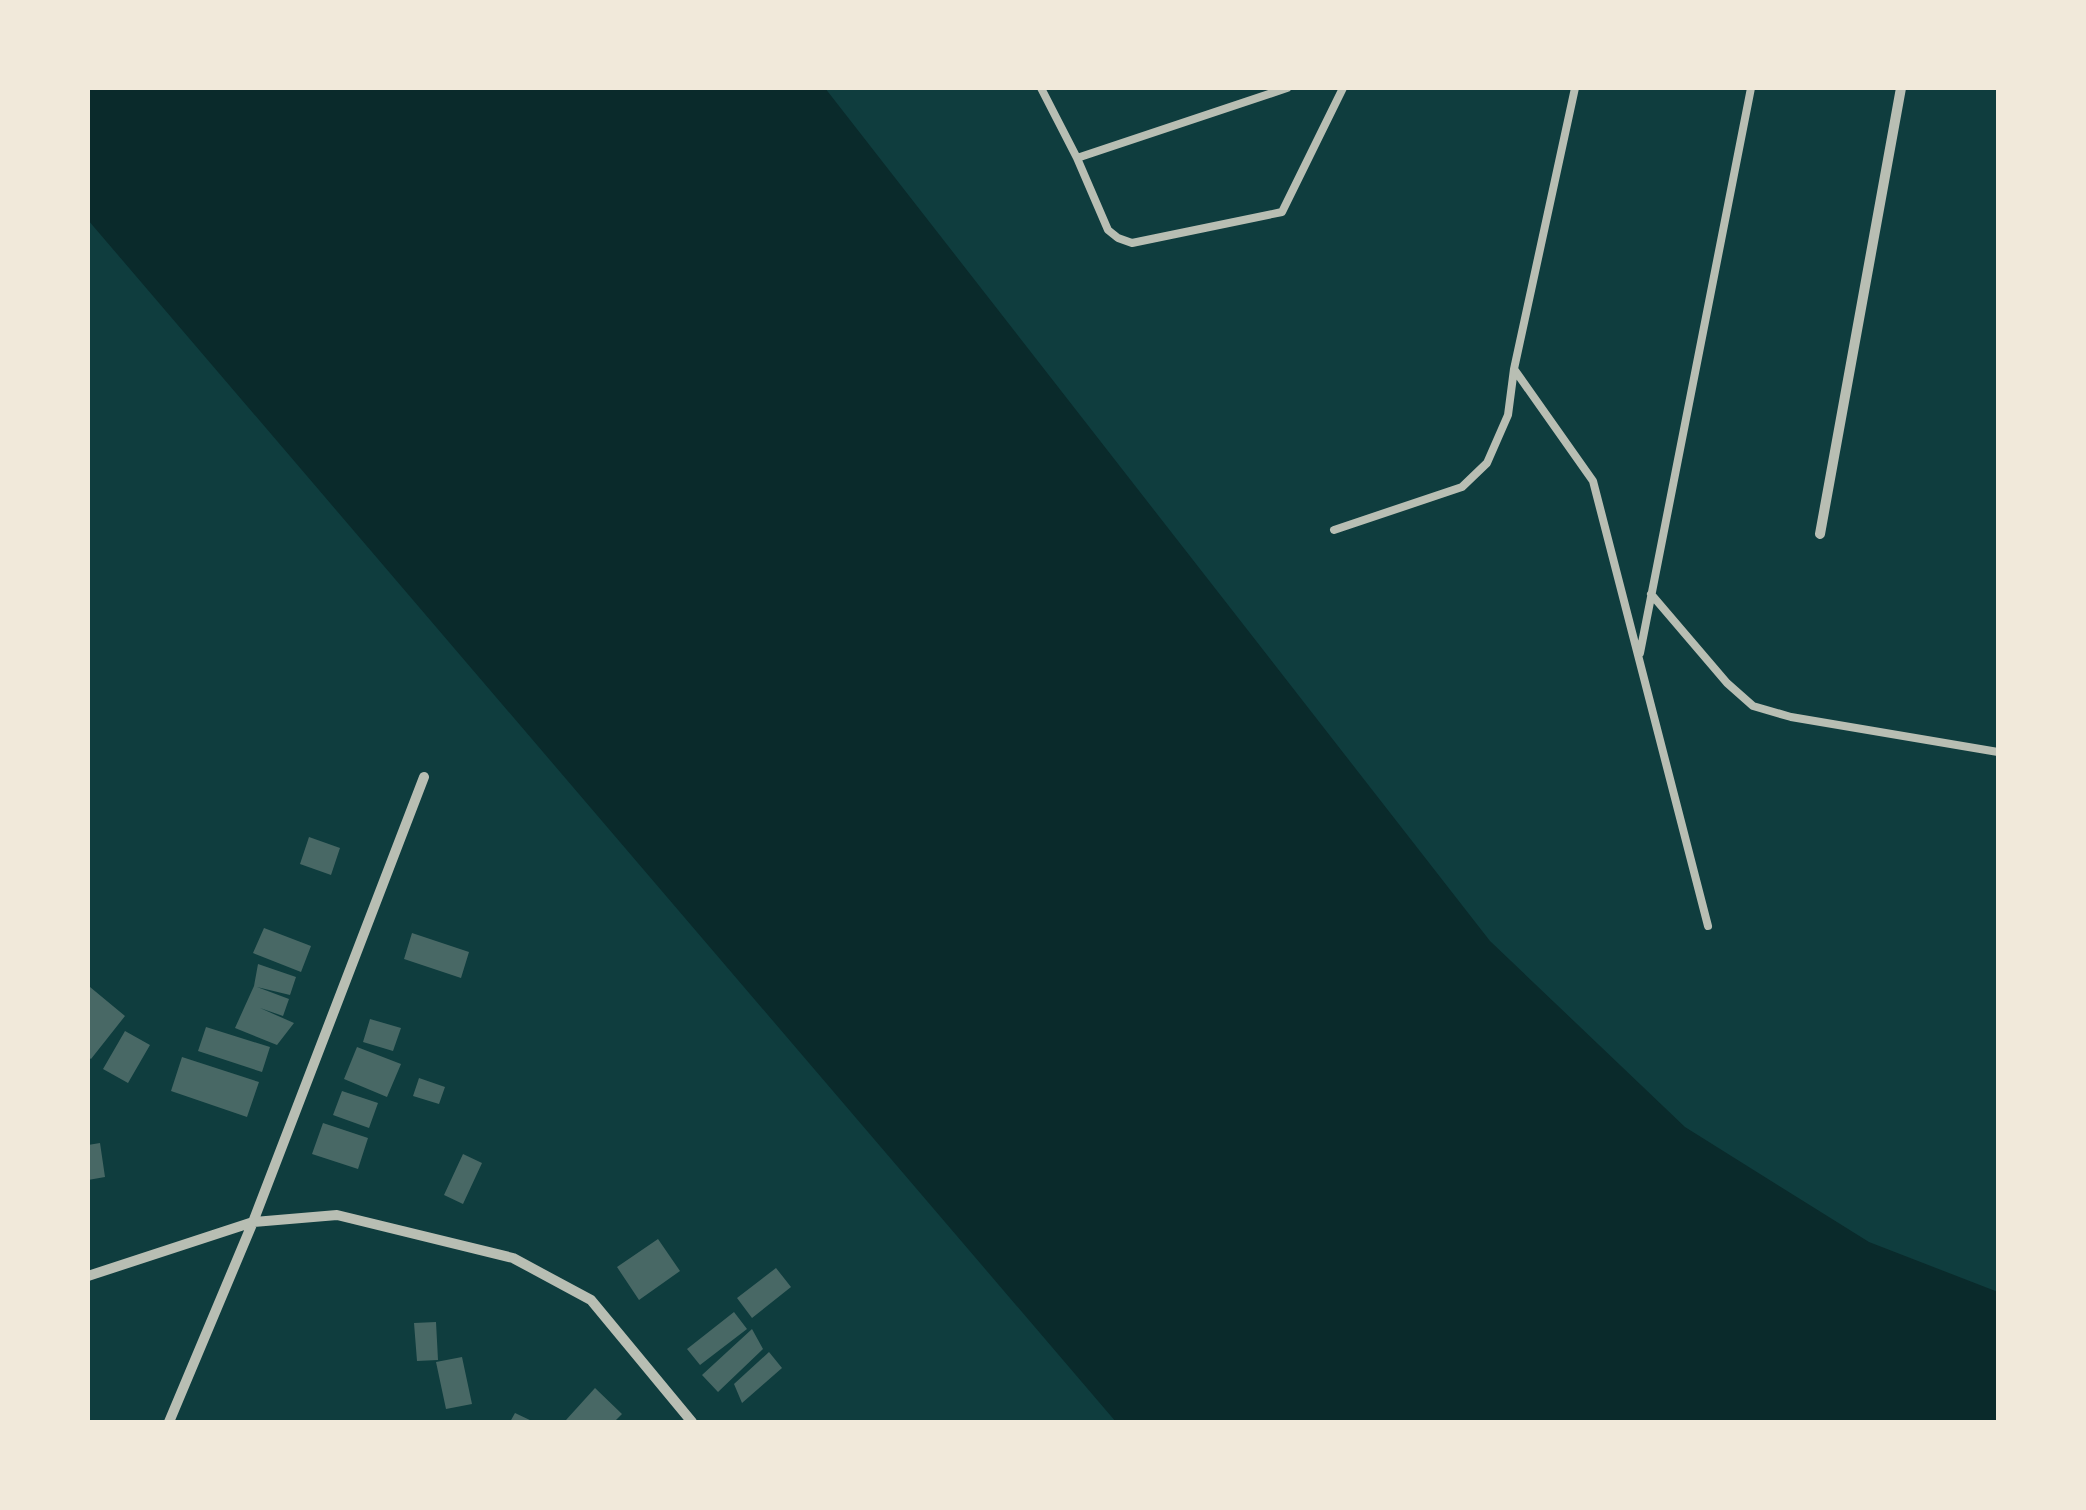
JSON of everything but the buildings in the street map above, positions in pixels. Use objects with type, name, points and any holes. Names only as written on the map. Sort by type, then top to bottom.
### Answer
[{"type":"street","points":[[1820,534],[1901,88]]},
{"type":"street","points":[[169,1422],[254,1222],[424,778]]},
{"type":"street","points":[[88,1276],[254,1222],[337,1215],[513,1258],[591,1300],[692,1422]]},
{"type":"lane","points":[[1041,88],[1078,158],[1108,230],[1132,243],[1282,212],[1344,88]]},
{"type":"lane","points":[[1078,158],[1287,88]]},
{"type":"lane","points":[[1334,530],[1462,486],[1488,463],[1508,416],[1514,369],[1575,88]]},
{"type":"lane","points":[[1639,658],[1752,88]]},
{"type":"lane","points":[[1514,369],[1593,481],[1708,926]]},
{"type":"lane","points":[[1651,594],[1727,683],[1753,706],[1791,718],[1998,752]]},
{"type":"water","points":[[88,88],[825,88],[1490,941],[1685,1127],[1869,1242],[1998,1292],[1998,1422],[1116,1422],[88,220]]}]
